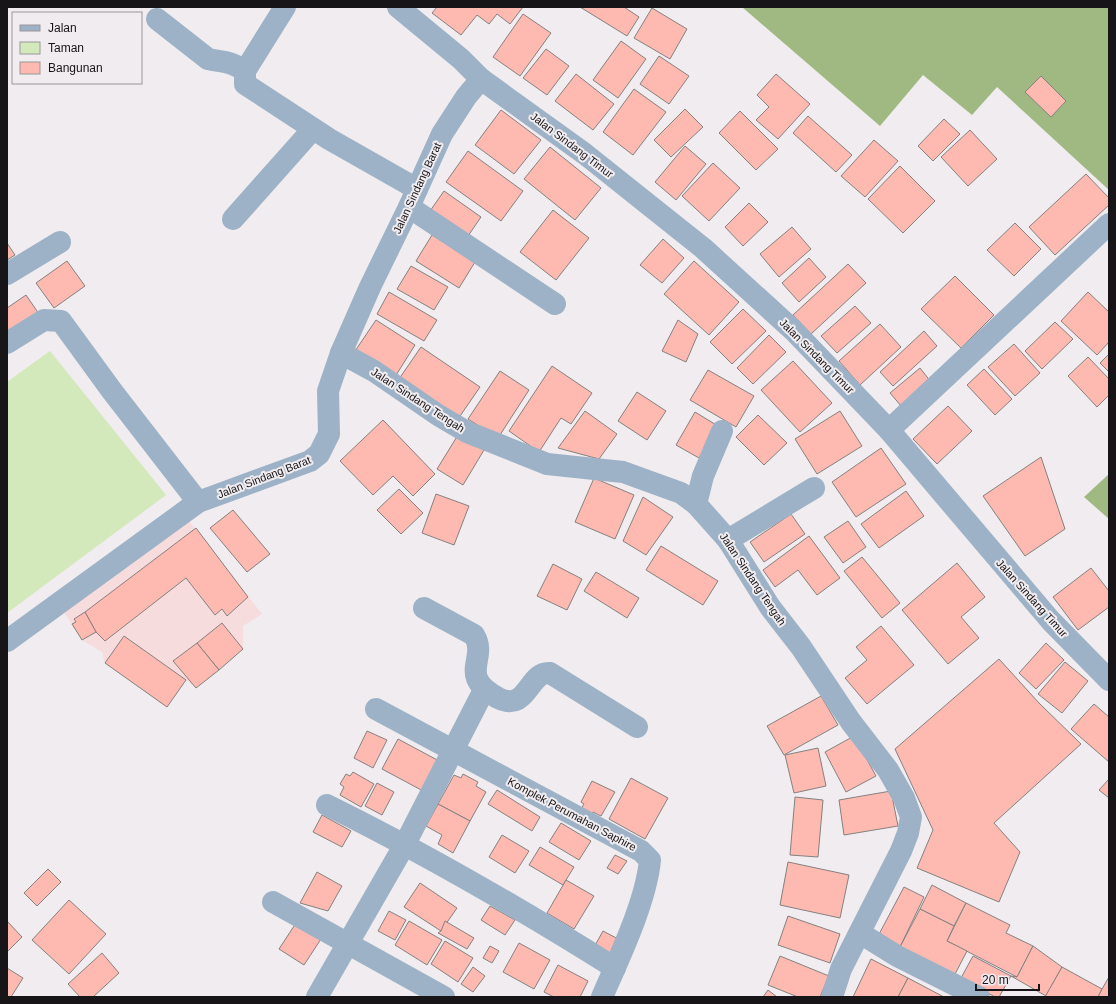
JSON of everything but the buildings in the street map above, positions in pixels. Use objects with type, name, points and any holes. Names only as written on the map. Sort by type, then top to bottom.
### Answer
[{"type":"street","points":[[285,7],[245,71],[244,79],[248,87],[313,129],[413,198],[555,304]]},
{"type":"street","name":"Jalan Sindang Timur","points":[[398,7],[420,14],[481,79],[585,154],[703,248],[792,330],[889,430],[1046,615],[1109,680]]},
{"type":"street","points":[[157,19],[208,59],[218,62],[226,61],[245,71]]},
{"type":"street","name":"Jalan Sindang Barat","points":[[7,641],[198,502],[310,461],[319,454],[329,434],[328,391],[341,353],[389,245],[413,198],[442,134],[466,97],[481,79]]},
{"type":"street","points":[[233,219],[313,129]]},
{"type":"street","points":[[889,430],[1109,224]]},
{"type":"street","points":[[7,274],[60,242]]},
{"type":"street","points":[[7,343],[44,320],[61,321],[112,391],[198,502]]},
{"type":"street","name":"Jalan Sindang Tengah","points":[[341,353],[374,371],[438,415],[467,432],[548,464],[623,472],[681,493],[696,504],[728,540],[770,607],[801,647],[851,722],[888,770],[904,798],[911,817],[908,833],[860,934],[841,969],[832,997]]},
{"type":"street","points":[[696,504],[703,476],[722,431]]},
{"type":"street","points":[[728,540],[814,488]]},
{"type":"street","points":[[424,608],[474,635],[478,640],[476,672],[478,683],[484,690],[509,702],[519,699],[538,676],[544,673],[550,673],[637,727]]},
{"type":"street","points":[[318,997],[405,844],[484,690]]},
{"type":"street","name":"Komplek Perumahan Saphire","points":[[376,709],[641,851],[650,860],[649,872],[633,922],[602,997]]},
{"type":"street","points":[[327,805],[405,844],[531,915],[615,968]]},
{"type":"street","points":[[273,902],[348,942],[444,997]]},
{"type":"street","points":[[860,934],[897,956],[979,997]]},
{"type":"shaded area","points":[[185,516],[262,614],[243,626],[243,649],[196,688],[186,680],[167,707],[105,663],[102,652],[82,640],[63,611]]},
{"type":"green space","points":[[742,7],[1109,7],[1109,190],[997,87],[972,115],[923,75],[880,126]]},
{"type":"green space","points":[[50,351],[166,495],[7,613],[7,382]]},
{"type":"green space","points":[[1109,474],[1109,519],[1084,497]]}]
